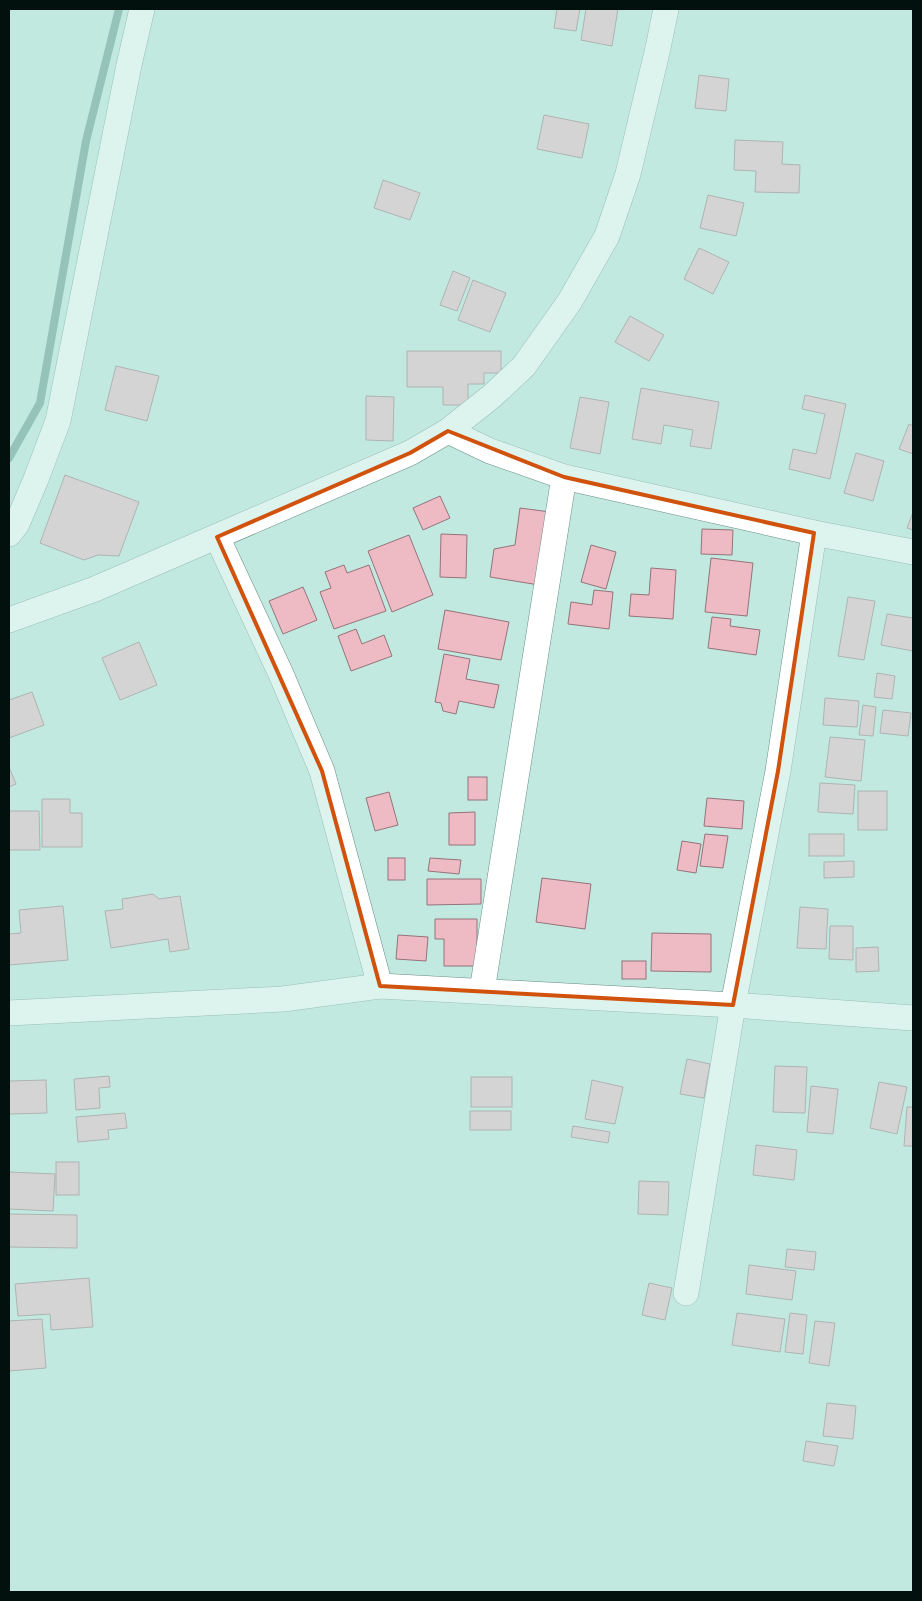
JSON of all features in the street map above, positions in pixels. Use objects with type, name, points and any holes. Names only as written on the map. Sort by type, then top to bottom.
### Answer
[{"type":"street","points":[[9,534],[17,524],[58,421],[129,65],[142,9]]},
{"type":"street","points":[[9,620],[95,589],[410,453],[448,431],[492,396],[524,366],[570,301],[607,236],[628,174],[666,9]]},
{"type":"street","points":[[448,431],[490,451],[564,477],[814,533],[913,552]]},
{"type":"street","points":[[482,992],[564,477]]},
{"type":"street","points":[[686,1293],[733,1005],[778,770],[814,533]]},
{"type":"street","points":[[217,537],[281,674],[322,770],[380,986]]},
{"type":"street","points":[[9,1013],[283,999],[380,986],[733,1005],[913,1018]]},
{"type":"highlighted area","points":[[448,431],[564,477],[814,533],[778,771],[733,1005],[380,986],[322,771],[217,537],[410,453]]},
{"type":"building","points":[[557,9],[580,9],[576,31],[554,28]]},
{"type":"building","points":[[586,9],[618,9],[612,46],[581,40]]},
{"type":"building","points":[[699,75],[729,79],[726,111],[695,108]]},
{"type":"building","points":[[544,115],[589,124],[582,158],[537,149]]},
{"type":"building","points":[[735,140],[783,142],[782,164],[800,165],[799,193],[755,192],[756,171],[734,170]]},
{"type":"building","points":[[383,180],[420,193],[410,220],[374,208]]},
{"type":"building","points":[[708,195],[744,203],[736,236],[700,228]]},
{"type":"building","points":[[699,248],[729,262],[713,294],[684,279]]},
{"type":"building","points":[[453,271],[470,278],[457,311],[440,305]]},
{"type":"building","points":[[473,280],[506,293],[490,332],[458,320]]},
{"type":"building","points":[[630,316],[664,335],[649,361],[615,342]]},
{"type":"building","points":[[407,351],[501,351],[501,373],[484,373],[484,384],[468,384],[468,405],[443,405],[443,387],[407,387]]},
{"type":"building","points":[[116,366],[159,376],[147,421],[105,410]]},
{"type":"building","points":[[641,388],[719,402],[711,449],[690,446],[693,430],[664,425],[661,444],[632,439]]},
{"type":"building","points":[[805,395],[846,404],[830,479],[789,469],[793,449],[816,454],[825,414],[802,409]]},
{"type":"building","points":[[366,396],[394,397],[393,441],[366,440]]},
{"type":"building","points":[[580,397],[609,402],[600,454],[570,448]]},
{"type":"building","points":[[909,424],[913,426],[913,454],[899,449]]},
{"type":"building","points":[[856,453],[884,461],[873,501],[844,493]]},
{"type":"building","points":[[65,475],[139,502],[119,556],[98,555],[84,560],[40,543]]},
{"type":"building","points":[[440,496],[450,518],[423,530],[413,508]]},
{"type":"building","points":[[520,508],[550,512],[539,585],[490,577],[494,549],[515,545]]},
{"type":"building","points":[[913,512],[913,530],[907,528]]},
{"type":"building","points":[[702,529],[733,530],[732,555],[701,554]]},
{"type":"building","points":[[441,534],[467,535],[466,578],[440,577]]},
{"type":"building","points":[[409,535],[433,595],[392,612],[368,551]]},
{"type":"building","points":[[591,545],[616,552],[606,589],[581,582]]},
{"type":"building","points":[[711,558],[753,563],[747,616],[705,612]]},
{"type":"building","points":[[344,565],[347,573],[369,565],[386,611],[334,629],[320,592],[331,588],[325,572]]},
{"type":"building","points":[[651,568],[676,570],[673,619],[629,616],[631,594],[649,595]]},
{"type":"building","points":[[303,587],[317,620],[283,634],[269,601]]},
{"type":"building","points":[[594,590],[613,592],[609,629],[568,624],[571,602],[592,605]]},
{"type":"building","points":[[848,597],[875,601],[864,660],[838,656]]},
{"type":"building","points":[[445,610],[509,622],[501,660],[438,649]]},
{"type":"building","points":[[887,614],[913,618],[913,651],[881,645]]},
{"type":"building","points":[[712,617],[731,619],[730,626],[760,630],[756,655],[708,648]]},
{"type":"building","points":[[356,629],[362,644],[384,635],[392,656],[351,671],[338,636]]},
{"type":"building","points":[[139,642],[157,685],[120,700],[102,658]]},
{"type":"building","points":[[444,654],[470,659],[466,679],[499,685],[494,708],[459,701],[456,714],[443,711],[441,703],[435,702]]},
{"type":"building","points":[[877,673],[895,676],[892,699],[874,697]]},
{"type":"building","points":[[32,692],[44,725],[9,738],[9,700]]},
{"type":"building","points":[[825,698],[859,701],[857,727],[823,725]]},
{"type":"building","points":[[863,705],[876,707],[873,736],[859,735]]},
{"type":"building","points":[[883,710],[911,713],[908,736],[880,733]]},
{"type":"building","points":[[830,737],[865,740],[861,781],[825,777]]},
{"type":"building","points":[[9,767],[16,784],[9,787]]},
{"type":"building","points":[[468,777],[487,777],[487,800],[468,800]]},
{"type":"building","points":[[820,783],[855,785],[853,814],[818,812]]},
{"type":"building","points":[[858,791],[887,791],[887,830],[858,830]]},
{"type":"building","points":[[389,792],[398,825],[375,831],[366,798]]},
{"type":"building","points":[[707,798],[744,801],[742,829],[704,826]]},
{"type":"building","points":[[42,799],[70,799],[70,813],[82,813],[82,847],[42,847]]},
{"type":"building","points":[[9,811],[39,811],[40,850],[9,850]]},
{"type":"building","points":[[475,812],[475,845],[449,845],[449,813]]},
{"type":"building","points":[[705,834],[728,836],[723,868],[700,866]]},
{"type":"building","points":[[809,834],[844,834],[844,856],[809,856]]},
{"type":"building","points":[[682,841],[701,844],[696,873],[677,870]]},
{"type":"building","points":[[388,858],[405,858],[405,880],[388,880]]},
{"type":"building","points":[[430,858],[461,860],[459,874],[428,871]]},
{"type":"building","points":[[854,861],[854,877],[824,878],[824,862]]},
{"type":"building","points":[[542,878],[591,884],[585,929],[536,922]]},
{"type":"building","points":[[427,879],[481,879],[481,904],[427,905]]},
{"type":"building","points":[[153,894],[159,899],[180,896],[189,949],[170,952],[168,939],[111,948],[105,911],[123,909],[122,899]]},
{"type":"building","points":[[63,906],[68,960],[9,965],[9,934],[21,933],[19,910]]},
{"type":"building","points":[[800,907],[828,909],[826,949],[797,948]]},
{"type":"building","points":[[435,919],[477,919],[477,966],[444,966],[444,939],[435,939]]},
{"type":"building","points":[[830,926],[853,926],[853,960],[829,959]]},
{"type":"building","points":[[652,933],[711,934],[711,972],[651,971]]},
{"type":"building","points":[[398,935],[428,937],[426,961],[396,959]]},
{"type":"building","points":[[878,947],[879,971],[856,972],[856,948]]},
{"type":"building","points":[[622,961],[646,961],[646,979],[622,979]]},
{"type":"building","points":[[687,1059],[710,1064],[704,1098],[680,1094]]},
{"type":"building","points":[[775,1066],[807,1067],[805,1113],[773,1112]]},
{"type":"building","points":[[109,1076],[110,1087],[99,1088],[100,1108],[76,1110],[74,1079]]},
{"type":"building","points":[[471,1077],[512,1077],[512,1107],[471,1107]]},
{"type":"building","points":[[46,1080],[47,1113],[9,1114],[9,1081]]},
{"type":"building","points":[[592,1080],[623,1087],[615,1124],[585,1119]]},
{"type":"building","points":[[879,1082],[907,1087],[897,1134],[870,1128]]},
{"type":"building","points":[[811,1086],[838,1089],[833,1134],[807,1132]]},
{"type":"building","points":[[907,1107],[913,1107],[913,1146],[904,1146]]},
{"type":"building","points":[[470,1111],[511,1111],[511,1130],[470,1130]]},
{"type":"building","points":[[125,1113],[127,1128],[108,1130],[109,1139],[78,1142],[76,1117]]},
{"type":"building","points":[[573,1126],[610,1132],[608,1143],[571,1137]]},
{"type":"building","points":[[756,1145],[797,1150],[794,1180],[753,1175]]},
{"type":"building","points":[[56,1162],[79,1162],[79,1195],[56,1195]]},
{"type":"building","points":[[9,1172],[55,1174],[53,1211],[9,1209]]},
{"type":"building","points":[[639,1181],[669,1182],[668,1215],[638,1214]]},
{"type":"building","points":[[9,1214],[77,1215],[77,1248],[9,1247]]},
{"type":"building","points":[[787,1249],[816,1252],[814,1270],[785,1267]]},
{"type":"building","points":[[749,1265],[796,1271],[792,1300],[746,1294]]},
{"type":"building","points":[[89,1278],[93,1327],[51,1330],[50,1314],[18,1316],[15,1284]]},
{"type":"building","points":[[649,1283],[672,1288],[665,1320],[642,1315]]},
{"type":"building","points":[[737,1313],[785,1319],[780,1352],[732,1345]]},
{"type":"building","points":[[790,1313],[807,1315],[803,1354],[785,1352]]},
{"type":"building","points":[[42,1319],[46,1368],[9,1371],[9,1321]]},
{"type":"building","points":[[815,1321],[835,1323],[829,1366],[809,1363]]},
{"type":"building","points":[[827,1403],[856,1406],[853,1439],[823,1436]]},
{"type":"building","points":[[806,1441],[838,1446],[834,1466],[803,1461]]},
{"type":"waterway","points":[[9,458],[40,403],[86,141],[119,9]]}]
